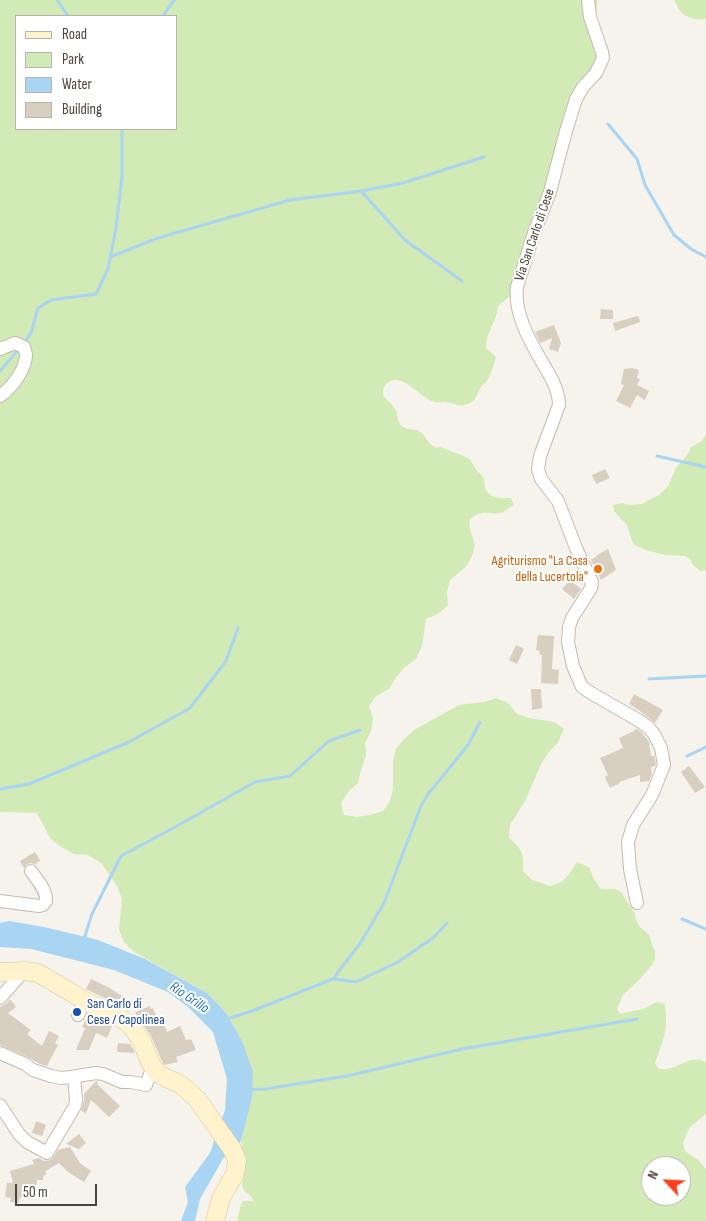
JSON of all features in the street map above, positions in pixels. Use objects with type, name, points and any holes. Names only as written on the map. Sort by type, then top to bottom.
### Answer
[{"type":"street","name":"Via San Carlo di Cese","points":[[588,0],[590,17],[602,52],[602,58],[596,73],[576,98],[550,192],[534,233],[517,287],[516,304],[529,339],[559,396],[559,405],[540,456],[539,475],[558,501],[576,548],[592,582],[591,588],[572,618],[569,627],[568,642],[573,666],[582,687],[648,727],[661,748],[664,765],[652,795],[633,824],[628,842],[630,869],[637,903]]},
{"type":"street","points":[[0,349],[15,343],[24,347],[26,354],[24,365],[17,380],[0,396]]},
{"type":"street","points":[[0,901],[43,905],[47,897],[31,872]]},
{"type":"street","points":[[0,965],[19,968],[24,971]]},
{"type":"street","points":[[0,998],[24,971]]},
{"type":"street","points":[[0,972],[24,971],[38,973],[67,990],[81,1008],[121,1018],[132,1027],[142,1042],[157,1073],[180,1084],[197,1099],[237,1160],[234,1174],[221,1198],[215,1221]]},
{"type":"street","points":[[0,1053],[41,1074],[61,1078],[96,1073],[122,1082],[146,1085],[152,1064]]},
{"type":"street","points":[[0,1105],[19,1134],[27,1142],[47,1154],[75,1106],[74,1077]]},
{"type":"green space","points":[[0,0],[599,0],[597,2],[596,18],[609,52],[608,63],[600,76],[583,94],[509,297],[498,306],[486,343],[486,348],[496,357],[488,379],[481,386],[474,400],[463,405],[434,402],[400,381],[394,380],[389,382],[384,389],[383,395],[395,409],[400,424],[405,428],[420,431],[436,447],[469,459],[483,477],[487,492],[496,498],[511,498],[514,505],[503,512],[495,514],[484,513],[475,515],[470,519],[470,529],[474,545],[471,558],[464,568],[450,580],[447,592],[448,605],[438,614],[426,619],[422,646],[416,659],[396,677],[389,689],[376,696],[369,706],[373,718],[371,731],[365,743],[366,756],[358,783],[349,791],[341,803],[344,815],[357,817],[383,811],[390,801],[393,788],[393,761],[396,749],[414,730],[459,705],[484,702],[496,698],[508,703],[517,714],[554,722],[564,729],[558,742],[541,764],[525,801],[510,825],[509,838],[517,845],[521,852],[523,871],[532,880],[550,886],[562,882],[577,862],[589,867],[601,889],[616,889],[621,892],[635,914],[639,926],[649,935],[655,951],[655,959],[640,979],[623,995],[617,1009],[620,1014],[643,1009],[657,1002],[665,1004],[666,1021],[664,1034],[655,1063],[659,1069],[672,1068],[696,1060],[706,1062],[706,1114],[689,1128],[683,1143],[685,1151],[698,1160],[706,1169],[706,1221],[237,1221],[243,1201],[254,1201],[244,1191],[242,1184],[245,1168],[241,1141],[252,1098],[242,1041],[227,1014],[207,993],[134,952],[124,942],[119,929],[122,899],[117,886],[101,863],[88,855],[74,854],[50,838],[37,813],[0,812]]},
{"type":"green space","points":[[674,0],[706,0],[706,19],[686,16],[680,11]]},
{"type":"green space","points":[[706,435],[706,570],[700,571],[685,556],[665,555],[633,544],[627,525],[614,511],[613,505],[623,503],[629,505],[642,504],[659,495],[668,486],[676,468],[688,454],[691,447],[702,441]]},
{"type":"water","name":"Rio Grillo","points":[[9,921],[98,940],[145,959],[207,993],[227,1014],[242,1041],[253,1072],[252,1098],[241,1141],[224,1157],[200,1199],[195,1221],[181,1221],[188,1202],[185,1187],[210,1153],[225,1110],[227,1079],[213,1032],[188,1007],[168,992],[114,970],[31,949],[0,947],[0,923]]},
{"type":"building","points":[[601,309],[613,310],[613,319],[600,319]]},
{"type":"building","points":[[638,316],[640,322],[615,331],[613,323]]},
{"type":"building","points":[[554,325],[561,343],[558,352],[549,349],[552,338],[540,343],[535,332]]},
{"type":"building","points":[[632,368],[639,370],[637,378],[640,379],[637,385],[649,391],[645,400],[637,395],[630,408],[616,401],[624,385],[621,384],[624,369]]},
{"type":"building","points":[[605,469],[610,478],[596,484],[592,475]]},
{"type":"building","points":[[608,549],[616,570],[601,580],[591,560]]},
{"type":"building","points":[[570,580],[581,589],[574,599],[562,589]]},
{"type":"building","points":[[538,635],[554,636],[552,669],[559,670],[558,684],[541,683],[542,655],[539,654],[540,651],[536,650]]},
{"type":"building","points":[[516,645],[524,649],[517,664],[509,660]]},
{"type":"building","points":[[531,689],[541,689],[542,708],[532,710]]},
{"type":"building","points":[[634,694],[663,710],[655,723],[629,704]]},
{"type":"building","points":[[637,729],[649,742],[651,756],[654,756],[656,764],[651,767],[652,774],[649,781],[640,782],[640,775],[619,782],[610,788],[605,777],[608,775],[600,758],[623,748],[619,738]]},
{"type":"building","points":[[689,766],[705,787],[695,793],[681,772]]},
{"type":"building","points":[[35,852],[40,861],[35,864],[27,864],[24,868],[20,861]]},
{"type":"building","points":[[91,979],[122,996],[116,1004],[86,989]]},
{"type":"building","points":[[10,999],[16,1007],[8,1013],[31,1030],[27,1034],[42,1046],[49,1031],[59,1036],[55,1043],[58,1045],[47,1066],[0,1045],[0,1007]]},
{"type":"building","points":[[150,1006],[151,1009],[153,1008],[161,1026],[164,1025],[167,1032],[180,1026],[186,1040],[191,1039],[196,1050],[176,1057],[178,1062],[164,1065],[151,1036],[135,1012]]},
{"type":"building","points":[[88,1014],[112,1026],[107,1038],[96,1033],[89,1050],[76,1050],[85,1028],[82,1027]]},
{"type":"building","points":[[118,1043],[130,1044],[134,1053],[117,1052]]},
{"type":"building","points":[[96,1081],[120,1106],[109,1117],[91,1100],[86,1113],[81,1111],[84,1094]]},
{"type":"building","points":[[36,1121],[46,1125],[42,1136],[32,1133]]},
{"type":"building","points":[[79,1134],[86,1143],[79,1149],[66,1144]]},
{"type":"building","points":[[70,1147],[80,1163],[91,1171],[84,1182],[68,1172],[59,1163],[46,1171],[43,1180],[37,1180],[34,1199],[20,1197],[19,1203],[10,1202],[11,1198],[5,1197],[7,1183],[13,1183],[10,1171],[34,1164],[32,1160],[39,1158],[44,1161],[51,1160],[58,1150]]},
{"type":"waterway","points":[[57,0],[67,15]]},
{"type":"waterway","points":[[164,15],[174,0]]},
{"type":"waterway","points":[[608,124],[637,159],[645,185],[674,235],[691,249],[706,257]]},
{"type":"waterway","points":[[23,344],[31,333],[38,308],[51,300],[96,294],[108,269],[116,228],[122,176],[122,130]]},
{"type":"waterway","points":[[110,257],[158,238],[290,200],[361,191],[403,183],[484,157]]},
{"type":"waterway","points":[[361,191],[405,240],[462,281]]},
{"type":"waterway","points":[[0,371],[19,349]]},
{"type":"waterway","points":[[657,456],[706,467]]},
{"type":"waterway","points":[[0,789],[29,784],[129,742],[190,708],[226,661],[238,628]]},
{"type":"waterway","points":[[649,679],[706,676]]},
{"type":"waterway","points":[[227,1019],[333,979],[361,942],[384,903],[421,806],[429,793],[468,745],[480,722]]},
{"type":"waterway","points":[[84,939],[92,914],[121,856],[255,782],[290,776],[329,741],[360,730]]},
{"type":"waterway","points":[[687,756],[706,747]]},
{"type":"waterway","points":[[682,919],[706,929]]},
{"type":"waterway","points":[[334,979],[356,982],[398,962],[433,938],[447,923]]},
{"type":"waterway","points":[[249,1090],[347,1076],[462,1049],[637,1019]]},
{"type":"place","name":"Agriturismo \"La Casa della Lucertola\"","points":[[598,569]]},
{"type":"place","name":"San Carlo di Cese / Capolinea","points":[[77,1012]]}]
